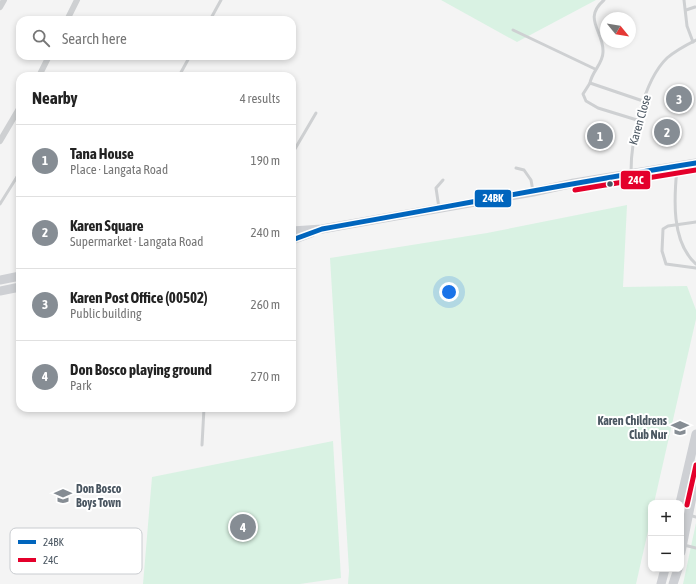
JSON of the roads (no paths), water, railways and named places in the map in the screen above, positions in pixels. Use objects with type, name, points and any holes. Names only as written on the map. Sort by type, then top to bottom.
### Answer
[{"type":"main road","points":[[296,231],[322,229],[533,192],[574,183],[696,163]]},
{"type":"main road","points":[[296,239],[322,229]]},
{"type":"main road","points":[[0,280],[16,277]]},
{"type":"main road","points":[[0,291],[16,288]]},
{"type":"main road","points":[[681,500],[696,434]]},
{"type":"main road","points":[[684,542],[692,516],[695,483]]},
{"type":"main road","points":[[661,584],[664,572]]},
{"type":"main road","points":[[673,584],[677,572]]},
{"type":"street","points":[[0,7],[4,0]]},
{"type":"street","points":[[69,16],[78,0]]},
{"type":"street","points":[[41,72],[47,60]]},
{"type":"street","points":[[0,141],[16,114]]},
{"type":"lane","points":[[212,16],[221,0]]},
{"type":"lane","points":[[604,0],[598,4],[594,13],[594,20],[603,52],[602,58],[591,76],[590,83],[583,94],[586,101],[598,108],[637,120]]},
{"type":"lane","points":[[684,0],[687,26],[695,41]]},
{"type":"lane","points":[[686,10],[695,7]]},
{"type":"lane","points":[[513,30],[595,69]]},
{"type":"lane","name":"Karen Close","points":[[630,174],[631,153],[637,120],[643,102],[654,79],[666,59],[679,48],[695,41]]},
{"type":"lane","points":[[181,72],[188,60]]},
{"type":"lane","points":[[590,83],[643,102]]},
{"type":"lane","points":[[296,147],[316,113]]},
{"type":"lane","points":[[678,165],[674,195],[680,240],[692,261],[696,264]]},
{"type":"lane","points":[[516,168],[524,170],[531,180],[533,192]]},
{"type":"lane","points":[[0,204],[16,178]]},
{"type":"lane","points":[[439,208],[436,188],[443,180]]},
{"type":"lane","points":[[696,222],[668,226],[663,229],[662,251],[664,262],[670,265],[696,268]]},
{"type":"lane","points":[[202,445],[204,412]]},
{"type":"lane","points":[[684,549],[696,548]]},
{"type":"place","name":"Karen Post Office (00502)","points":[[679,99]]},
{"type":"place","name":"Karen Square","points":[[667,132]]},
{"type":"place","name":"Tana House","points":[[600,136]]},
{"type":"place","name":"Karen Childrens Club Nur","points":[[680,428]]},
{"type":"place","name":"Don Bosco Boys Town","points":[[63,496]]},
{"type":"place","name":"Don Bosco playing ground","points":[[243,527]]}]
